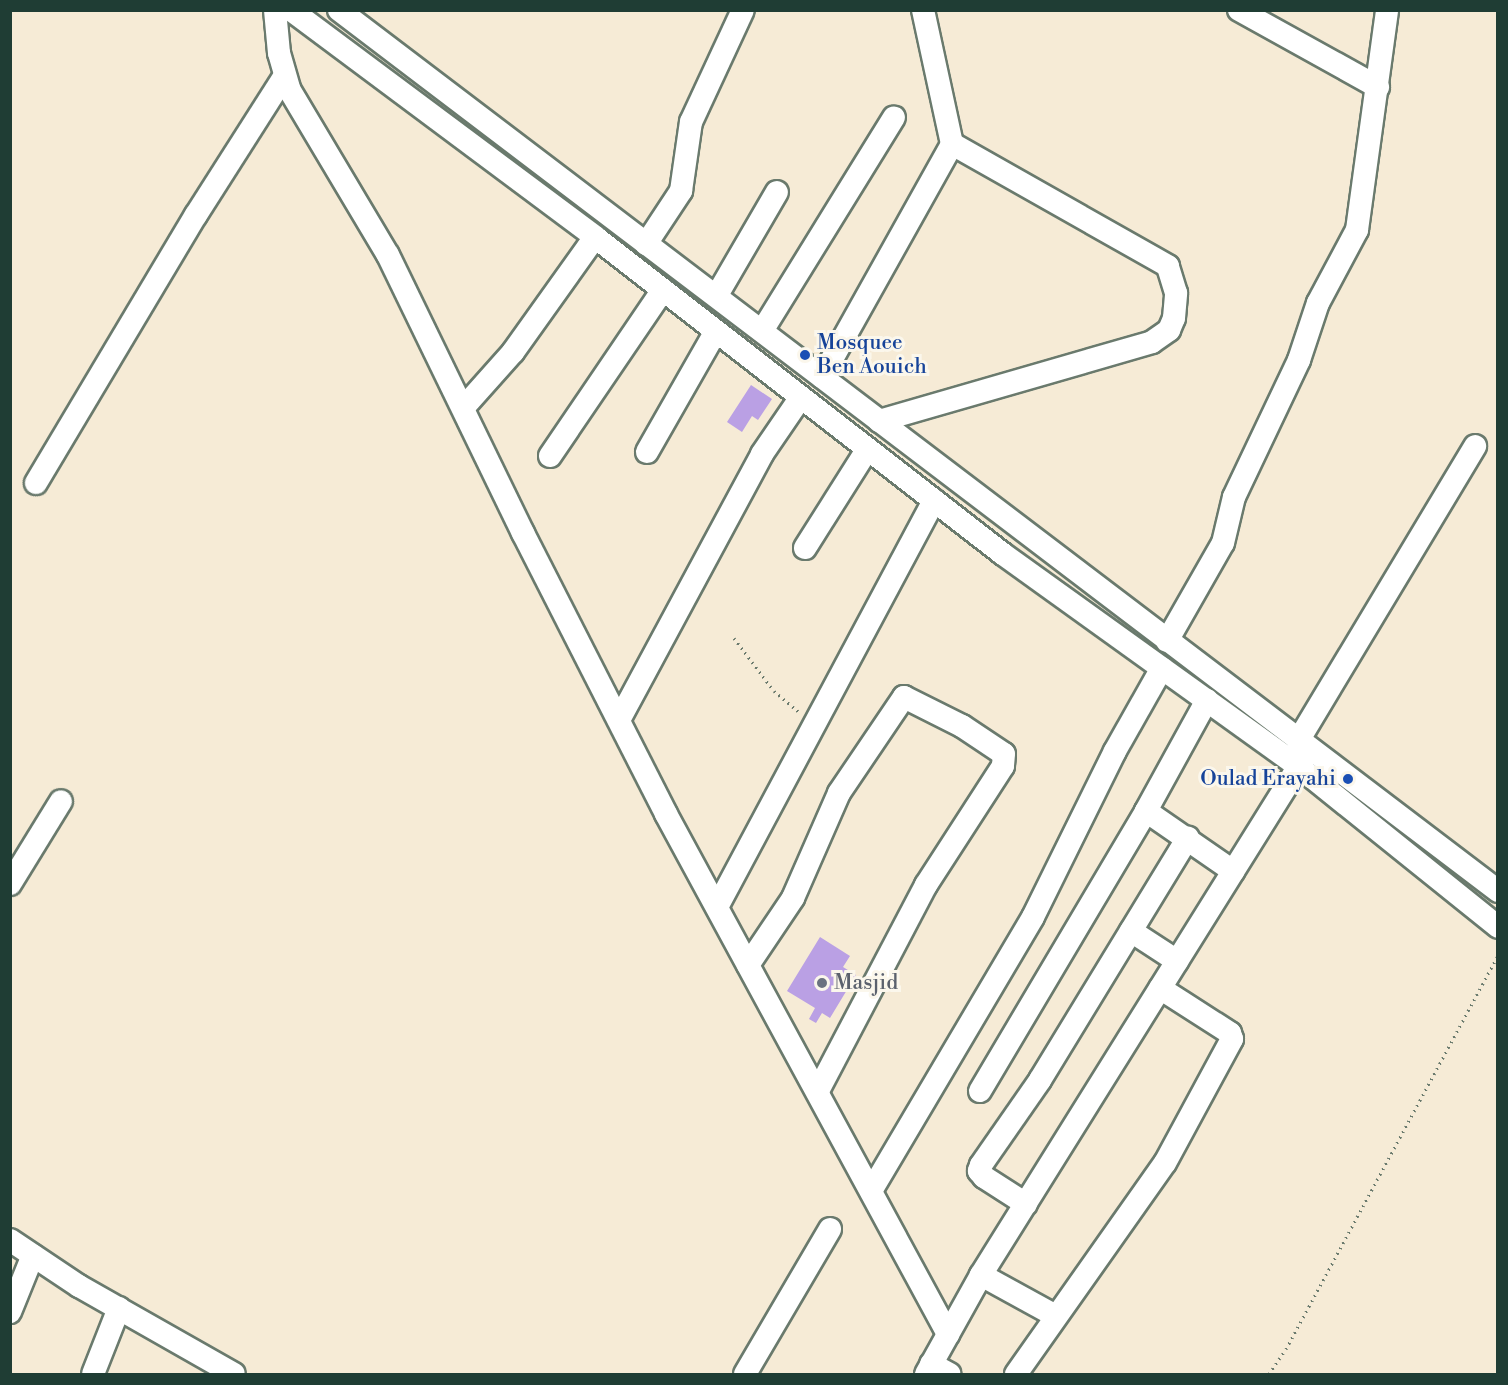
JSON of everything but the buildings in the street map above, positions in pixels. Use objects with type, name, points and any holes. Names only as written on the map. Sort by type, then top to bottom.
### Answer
[{"type":"street","points":[[275,10],[284,77],[388,255],[464,407],[522,533],[619,720],[748,965],[948,1334]]},
{"type":"street","points":[[291,10],[595,237],[867,450],[1062,596],[1207,700],[1302,752],[1497,891]]},
{"type":"street","points":[[339,10],[1167,641],[1302,752],[1497,927]]},
{"type":"street","points":[[646,244],[681,191],[691,122],[742,10]]},
{"type":"street","points":[[822,377],[952,144],[923,10]]},
{"type":"street","points":[[1239,10],[1378,87]]},
{"type":"street","points":[[1167,641],[1223,543],[1234,497],[1299,360],[1318,303],[1357,230],[1387,10]]},
{"type":"street","points":[[36,483],[196,215],[284,77]]},
{"type":"street","points":[[762,331],[894,117]]},
{"type":"street","points":[[879,421],[1152,342],[1169,330],[1174,318],[1176,293],[1167,266],[952,144]]},
{"type":"street","points":[[717,296],[777,192]]},
{"type":"street","points":[[464,407],[513,352],[595,237]]},
{"type":"street","points":[[550,456],[663,290]]},
{"type":"street","points":[[647,452],[716,331]]},
{"type":"street","points":[[619,720],[762,454],[801,397]]},
{"type":"street","points":[[935,1371],[948,1334],[981,1275],[1233,871],[1475,446]]},
{"type":"street","points":[[805,548],[867,450]]},
{"type":"street","points":[[717,907],[934,500]]},
{"type":"street","points":[[1062,596],[1078,573]]},
{"type":"street","points":[[871,1191],[1033,917],[1114,751],[1161,668]]},
{"type":"street","points":[[748,965],[793,898],[839,793],[904,697],[962,726],[1004,754],[1003,766],[926,885],[818,1091]]},
{"type":"street","points":[[980,1091],[1146,811],[1207,700]]},
{"type":"street","points":[[10,884],[60,801]]},
{"type":"street","points":[[1146,811],[1233,871]]},
{"type":"street","points":[[1026,1204],[984,1177],[979,1171],[981,1165],[1040,1080],[1188,838]]},
{"type":"street","points":[[1131,931],[1177,961]]},
{"type":"street","points":[[1016,1374],[1165,1163],[1232,1039],[1230,1033],[1160,988]]},
{"type":"street","points":[[744,1374],[830,1229]]},
{"type":"street","points":[[10,1240],[119,1308],[201,1367],[234,1374]]},
{"type":"street","points":[[10,1312],[33,1255]]},
{"type":"street","points":[[981,1275],[1056,1316]]},
{"type":"street","points":[[93,1374],[119,1308]]},
{"type":"path","points":[[734,638],[774,691],[815,725]]},
{"type":"path","points":[[1269,1374],[1298,1329],[1497,955]]},
{"type":"place","name":"Mosquee Ben Aouich","points":[[805,355]]},
{"type":"place","name":"Oulad Erayahi","points":[[1348,779]]},
{"type":"place","name":"Masjid","points":[[822,983]]}]
